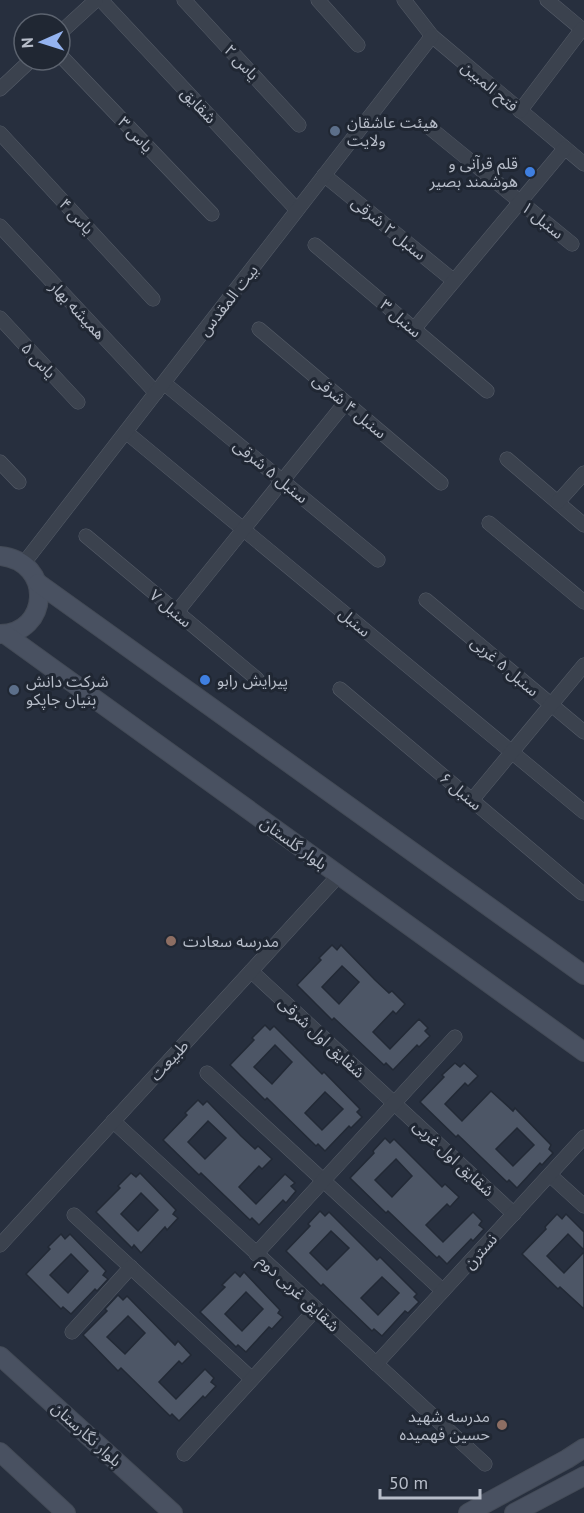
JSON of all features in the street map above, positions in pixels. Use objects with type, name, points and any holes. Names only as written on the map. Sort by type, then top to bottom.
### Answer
[{"type":"main road","points":[[0,555],[24,563],[38,583],[40,597],[29,622],[18,630],[2,634]]},
{"type":"main road","points":[[38,583],[584,975]]},
{"type":"main road","name":"بلوار گلستان","points":[[2,634],[584,1052]]},
{"type":"main road","name":"بلوار نگارستان","points":[[0,1356],[173,1513]]},
{"type":"main road","points":[[468,1513],[584,1448]]},
{"type":"main road","points":[[0,1452],[66,1513]]},
{"type":"main road","points":[[514,1513],[584,1476]]},
{"type":"street","points":[[72,22],[96,0]]},
{"type":"street","name":"شقایق","points":[[101,0],[297,210]]},
{"type":"street","name":"یاس ۲","points":[[184,0],[299,125]]},
{"type":"street","points":[[318,0],[358,45]]},
{"type":"street","name":"فتح المبین","points":[[404,0],[432,36],[584,164]]},
{"type":"street","points":[[520,111],[583,30],[547,0]]},
{"type":"street","name":"بیت المقدس","points":[[24,563],[432,36]]},
{"type":"street","name":"یاس ۳","points":[[72,68],[212,214]]},
{"type":"street","points":[[0,89],[18,72]]},
{"type":"street","name":"سنبل ۱","points":[[430,128],[572,244]]},
{"type":"street","name":"یاس ۴","points":[[0,133],[153,299]]},
{"type":"street","points":[[414,329],[565,148]]},
{"type":"street","name":"سنبل ۲ شرقی","points":[[324,175],[454,281]]},
{"type":"street","name":"همیشه بهار","points":[[0,226],[160,388]]},
{"type":"street","name":"سنبل ۳","points":[[315,245],[487,391]]},
{"type":"street","name":"یاس ۵","points":[[0,318],[78,402]]},
{"type":"street","name":"سنبل ۴ شرقی","points":[[259,329],[441,483]]},
{"type":"street","name":"سنبل ۵ شرقی","points":[[160,388],[283,481],[378,560]]},
{"type":"street","points":[[177,613],[345,403]]},
{"type":"street","name":"سنبل","points":[[126,432],[584,812]]},
{"type":"street","points":[[507,459],[584,525]]},
{"type":"street","points":[[0,462],[20,482]]},
{"type":"street","points":[[558,502],[584,473]]},
{"type":"street","points":[[489,523],[584,602]]},
{"type":"street","name":"سنبل ۷","points":[[86,536],[257,679]]},
{"type":"street","name":"سنبل ۵ غربی","points":[[426,600],[584,732]]},
{"type":"street","points":[[472,800],[584,665]]},
{"type":"street","name":"سنبل ۶","points":[[340,689],[582,893]]},
{"type":"street","name":"طبیعت","points":[[0,1245],[339,875]]},
{"type":"street","name":"شقایق اول شرقی","points":[[251,971],[394,1103]]},
{"type":"street","points":[[256,1254],[454,1037]]},
{"type":"street","points":[[207,1073],[443,1291]]},
{"type":"street","name":"شقایق اول غربی","points":[[394,1103],[514,1214]]},
{"type":"street","name":"شقایق غربی دوم","points":[[113,1121],[485,1464]]},
{"type":"street","name":"نسترن","points":[[376,1364],[584,1137]]},
{"type":"street","points":[[550,1174],[584,1206]]},
{"type":"street","points":[[74,1215],[252,1379]]},
{"type":"street","points":[[72,1332],[131,1268]]},
{"type":"street","points":[[184,1454],[316,1309]]},
{"type":"building","points":[[332,945],[337,950],[341,945],[389,993],[392,991],[405,1004],[396,1014],[393,1011],[373,1032],[390,1049],[419,1019],[428,1028],[425,1031],[430,1036],[419,1047],[417,1045],[393,1070],[386,1063],[384,1065],[334,1018],[332,1020],[297,985],[321,960],[319,958]],"holes":[[[342,966],[359,982],[339,1004],[322,987]]]},
{"type":"building","points":[[265,1025],[270,1030],[274,1026],[360,1109],[357,1112],[362,1117],[351,1128],[349,1126],[325,1151],[318,1144],[316,1146],[230,1065],[254,1040],[252,1038]],"holes":[[[275,1045],[292,1062],[272,1084],[254,1067]],[[325,1092],[343,1109],[322,1130],[305,1113]]]},
{"type":"building","points":[[455,1063],[460,1067],[464,1063],[478,1076],[468,1086],[465,1083],[445,1104],[462,1121],[491,1091],[513,1111],[515,1108],[551,1145],[549,1149],[553,1153],[542,1165],[540,1163],[517,1188],[509,1180],[507,1182],[420,1102],[444,1077],[442,1075]],"holes":[[[517,1128],[534,1145],[513,1166],[496,1149]]]},
{"type":"building","points":[[198,1100],[203,1105],[207,1101],[255,1149],[258,1146],[272,1159],[262,1169],[259,1166],[239,1187],[256,1204],[285,1174],[295,1183],[291,1186],[296,1191],[286,1203],[283,1200],[259,1225],[252,1218],[250,1220],[163,1140],[187,1115],[185,1113]],"holes":[[[208,1121],[226,1138],[205,1159],[188,1142]]]},
{"type":"building","points":[[385,1138],[390,1143],[394,1139],[442,1187],[445,1184],[459,1197],[450,1207],[447,1204],[426,1225],[443,1242],[473,1212],[482,1221],[479,1225],[484,1229],[447,1264],[439,1256],[437,1258],[350,1178],[374,1153],[373,1151]],"holes":[[[396,1159],[412,1176],[392,1197],[375,1180]]]},
{"type":"building","points":[[131,1173],[136,1177],[140,1173],[176,1210],[173,1214],[178,1218],[167,1230],[165,1227],[141,1253],[134,1245],[132,1248],[96,1212],[120,1188],[118,1186]],"holes":[[[141,1193],[158,1210],[138,1231],[121,1214]]]},
{"type":"building","points":[[320,1211],[325,1216],[329,1212],[377,1260],[380,1257],[417,1294],[414,1297],[419,1302],[408,1313],[405,1311],[382,1336],[374,1329],[372,1331],[286,1251],[310,1226],[308,1224]],"holes":[[[331,1231],[349,1248],[327,1270],[310,1253]],[[382,1277],[399,1293],[378,1315],[361,1298]]]},
{"type":"building","points":[[557,1214],[562,1219],[566,1214],[584,1232],[584,1250],[568,1234],[547,1256],[564,1273],[584,1252],[584,1309],[560,1287],[558,1289],[522,1254]]},
{"type":"building","points":[[61,1234],[65,1239],[70,1234],[106,1271],[103,1275],[108,1279],[71,1314],[63,1307],[61,1309],[26,1274],[50,1249],[48,1247]],"holes":[[[71,1254],[88,1271],[68,1293],[50,1275]]]},
{"type":"building","points":[[235,1272],[240,1277],[244,1272],[280,1310],[278,1313],[283,1317],[272,1329],[269,1327],[246,1352],[238,1345],[236,1347],[200,1312],[225,1287],[222,1285]],"holes":[[[246,1292],[263,1309],[242,1331],[225,1314]]]},
{"type":"building","points":[[118,1295],[123,1300],[127,1296],[175,1345],[178,1341],[191,1355],[182,1364],[179,1361],[159,1382],[176,1399],[205,1369],[214,1378],[211,1382],[216,1386],[179,1421],[172,1414],[170,1416],[121,1368],[118,1371],[83,1335],[107,1311],[105,1309]],"holes":[[[128,1316],[145,1333],[125,1354],[107,1337]]]},
{"type":"place","name":"هیئت عاشقان ولایت","points":[[335,131]]},
{"type":"place","name":"قلم قرآنی و هوشمند بصیر","points":[[530,172]]},
{"type":"place","name":"پیرایش رابو","points":[[205,680]]},
{"type":"place","name":"شرکت دانش بنیان جاپکو","points":[[14,690]]},
{"type":"place","name":"مدرسه سعادت","points":[[171,941]]},
{"type":"place","name":"مدرسه شهید حسین فهمیده","points":[[502,1425]]}]
